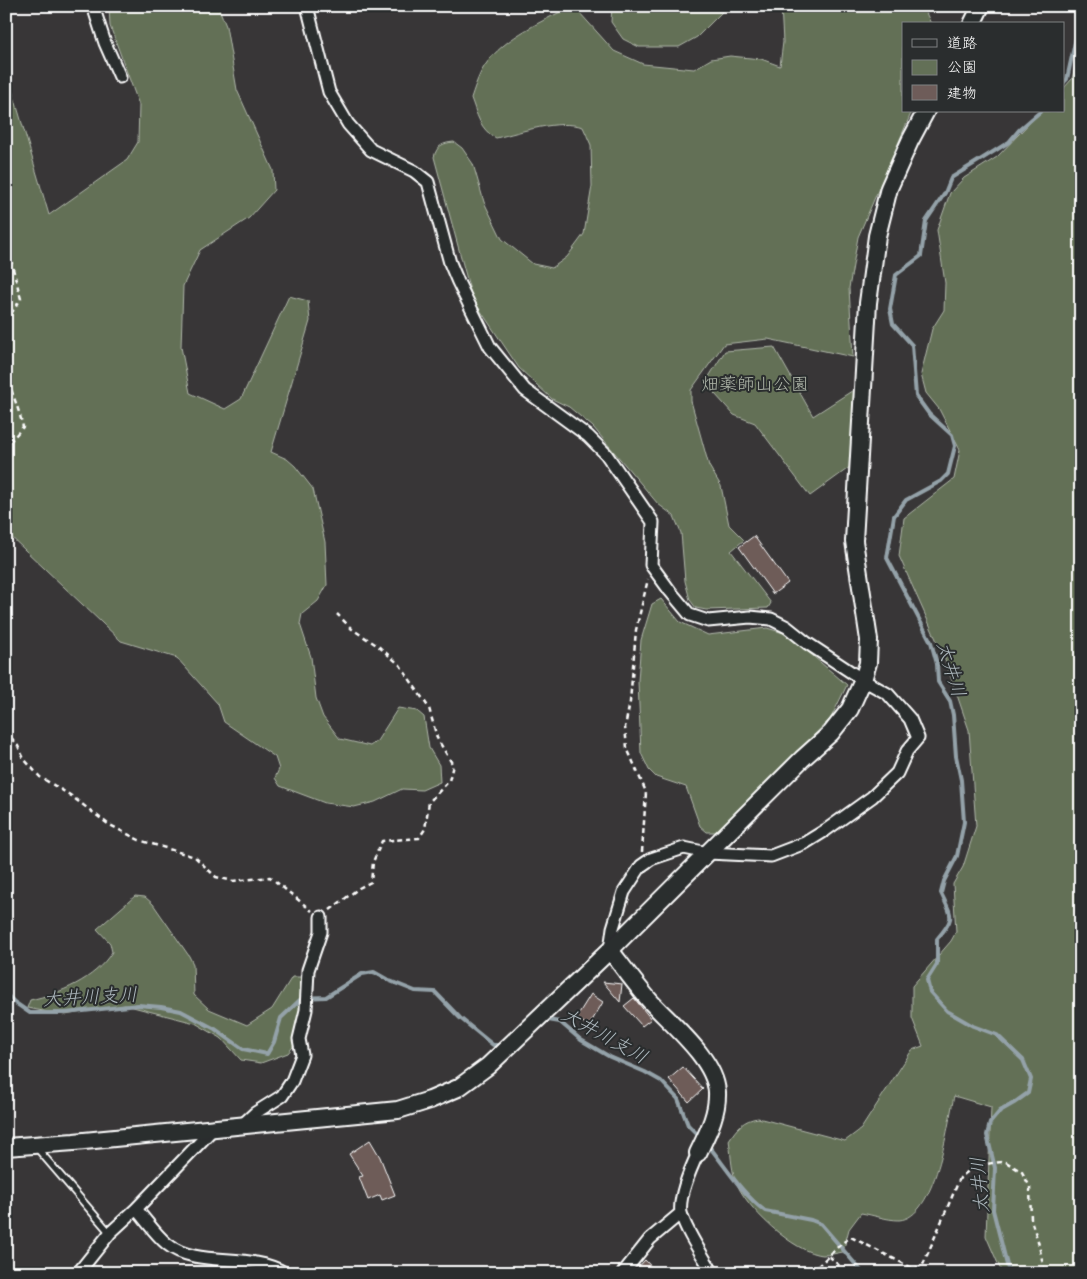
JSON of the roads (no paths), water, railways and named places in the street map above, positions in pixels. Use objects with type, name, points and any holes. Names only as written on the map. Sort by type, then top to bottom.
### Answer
[{"type":"street","points":[[93,6],[105,43],[120,77]]},
{"type":"street","points":[[307,6],[330,92],[348,124],[371,150],[414,171],[428,182],[450,263],[490,347],[525,390],[588,436],[606,454],[653,522],[651,566],[690,614],[708,621],[750,617],[771,619],[787,627],[807,643],[888,694],[910,719],[918,738],[907,751],[897,773],[872,797],[805,843],[771,856],[708,853],[684,848],[652,859],[641,866],[624,892],[613,928],[610,950],[644,993],[697,1051],[715,1081],[717,1093],[713,1116],[707,1135],[688,1177],[682,1197],[681,1213],[713,1273]]},
{"type":"street","points":[[973,22],[981,6]]},
{"type":"street","points":[[6,1147],[214,1129],[398,1110],[430,1100],[458,1088],[488,1066],[562,997],[802,759],[831,733],[850,709],[868,664],[869,640],[854,541],[868,303],[877,236],[889,188],[925,112]]},
{"type":"street","points":[[241,1126],[255,1112],[282,1096],[292,1081],[302,1055],[299,1039],[306,1010],[308,970],[321,932],[321,917]]},
{"type":"street","points":[[79,1273],[110,1233],[214,1129]]},
{"type":"street","points":[[136,1209],[168,1244],[184,1252],[204,1258],[255,1262],[276,1268],[285,1273]]},
{"type":"street","points":[[622,1273],[650,1239],[681,1213]]},
{"type":"lane","points":[[34,1145],[110,1233]]},
{"type":"waterway","name":"太井川","points":[[1064,82],[1067,79],[1081,15]]},
{"type":"waterway","name":"太井川","points":[[1009,1273],[993,1210],[995,1168],[987,1135],[990,1123],[1000,1111],[1028,1093],[1031,1079],[1023,1060],[997,1035],[973,1026],[947,1011],[930,992],[927,980],[937,964],[937,939],[950,921],[950,912],[941,893],[944,881],[957,856],[964,822],[961,780],[956,756],[950,701],[938,682],[937,664],[931,642],[887,558],[894,516],[906,500],[941,481],[948,474],[955,446],[952,435],[929,414],[916,396],[912,345],[893,324],[890,309],[896,275],[921,256],[926,221],[945,193],[951,178],[1009,142],[1019,130],[1040,112]]},
{"type":"waterway","name":"大井川支川","points":[[6,994],[30,1013],[65,1013],[138,1005],[181,1011],[215,1029],[243,1049],[267,1054],[274,1042],[281,1018],[302,998],[326,997],[362,974],[374,972],[415,991],[435,992],[460,1018],[493,1045],[503,1045]]},
{"type":"waterway","name":"大井川支川","points":[[545,1022],[548,1020],[560,1022],[581,1040],[610,1057],[661,1081],[678,1099],[688,1125],[701,1138]]},
{"type":"waterway","name":"大井川支川","points":[[708,1145],[742,1188],[765,1211],[811,1220],[821,1224],[863,1273]]},
{"type":"park label","name":"畑薬師山公園","points":[[755,384]]}]
